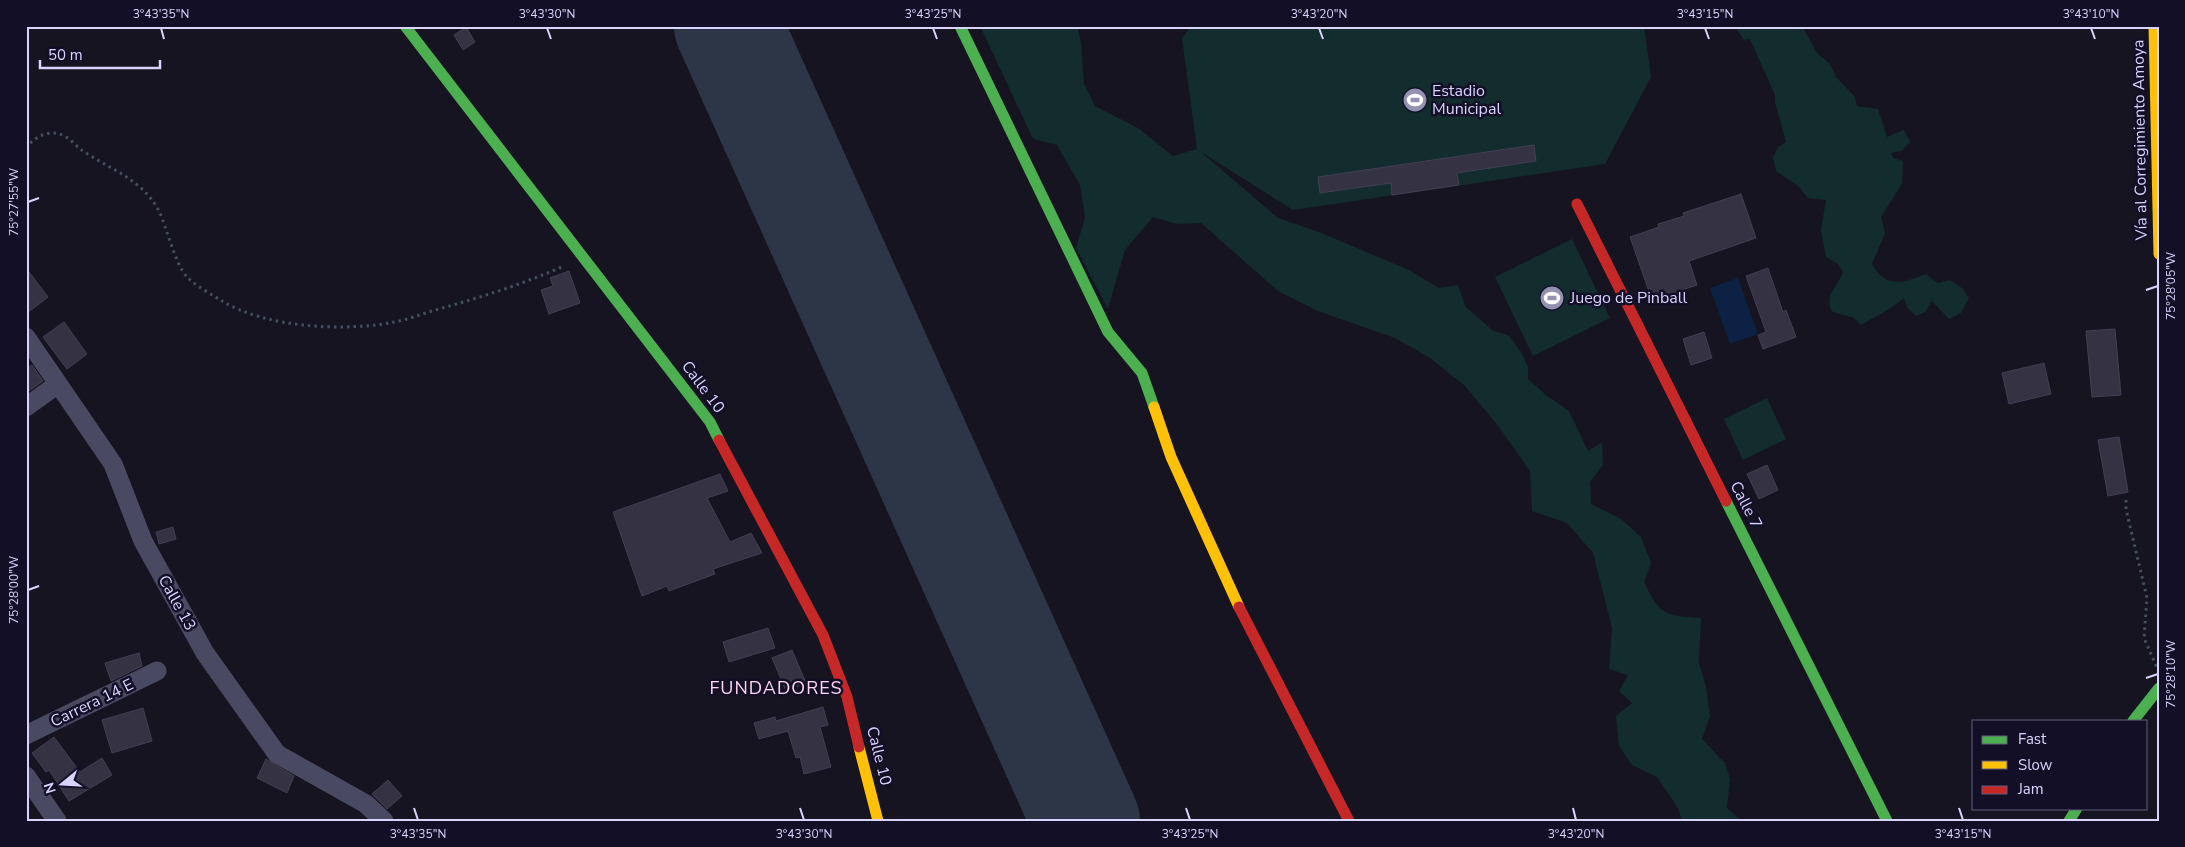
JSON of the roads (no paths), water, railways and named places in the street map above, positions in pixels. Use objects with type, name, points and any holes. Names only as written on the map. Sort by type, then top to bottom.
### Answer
[{"type":"street","name":"Calle 10","points":[[405,26],[710,422],[823,634],[847,697],[878,821]]},
{"type":"street","points":[[960,26],[1108,332],[1142,373],[1171,457],[1230,590],[1349,821]]},
{"type":"street","name":"Vía al Corregimiento Amoya","points":[[2154,26],[2159,254]]},
{"type":"street","name":"Calle 7","points":[[1576,204],[1887,821]]},
{"type":"street","name":"Calle 13","points":[[26,337],[113,464],[143,541],[205,653],[278,754],[366,804],[384,821]]},
{"type":"street","points":[[26,407],[58,384]]},
{"type":"street","name":"Carrera 14 E","points":[[26,735],[157,671]]},
{"type":"street","points":[[2133,720],[2159,688]]},
{"type":"street","points":[[26,776],[57,821]]},
{"type":"street","points":[[2069,821],[2076,810]]},
{"type":"water","points":[[1738,278],[1758,334],[1730,344],[1710,288]]},
{"type":"place","name":"Estadio Municipal","points":[[1415,100]]},
{"type":"place","name":"Juego de Pinball","points":[[1552,298]]},
{"type":"district","name":"FUNDADORES","points":[[776,688]]}]
